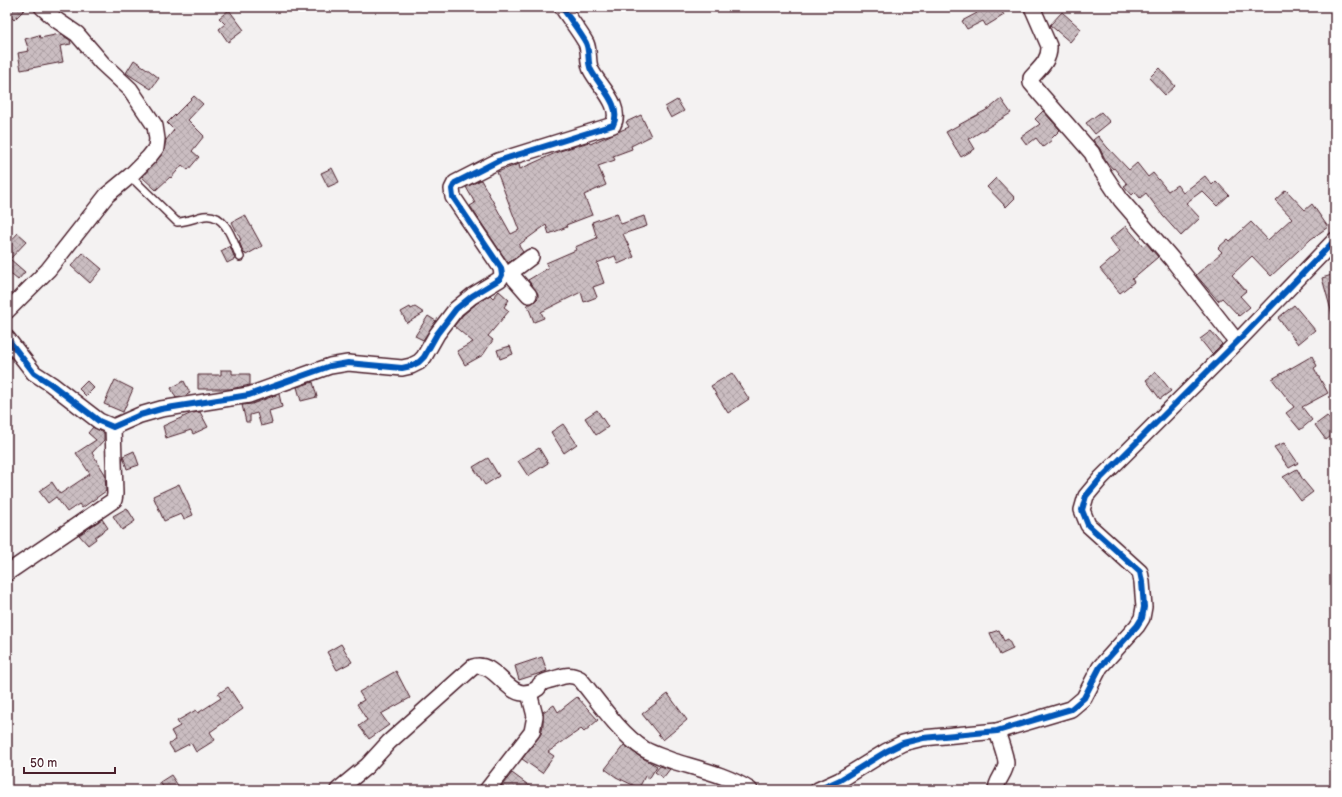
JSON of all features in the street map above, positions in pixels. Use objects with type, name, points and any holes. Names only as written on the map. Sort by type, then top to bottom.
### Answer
[{"type":"street","points":[[7,311],[48,270],[107,195],[130,176],[156,148],[157,140],[155,126],[130,89],[102,63],[77,34],[55,19],[42,7]]},
{"type":"street","points":[[529,295],[515,279],[501,268],[453,197],[452,189],[455,183],[498,161],[596,132],[613,125],[616,114],[614,106],[591,70],[586,44],[562,7]]},
{"type":"street","points":[[1032,7],[1049,46],[1050,53],[1047,61],[1031,78],[1031,83],[1092,153],[1097,164],[1121,200],[1171,258],[1237,342]]},
{"type":"street","points":[[818,790],[840,780],[886,751],[903,743],[923,738],[997,731],[1071,709],[1084,698],[1100,667],[1137,626],[1142,618],[1144,607],[1140,572],[1088,524],[1082,510],[1086,496],[1101,478],[1237,342],[1335,240]]},
{"type":"street","points":[[113,428],[140,415],[161,409],[248,395],[330,366],[348,363],[402,368],[411,366],[419,362],[424,357],[437,334],[456,309],[472,296],[500,279],[531,257]]},
{"type":"street","points":[[7,338],[34,373],[57,388],[99,421],[113,428]]},
{"type":"street","points":[[7,573],[114,500],[113,428]]},
{"type":"street","points":[[338,790],[368,766],[389,742],[473,667],[478,665],[484,666],[519,692],[529,693],[538,688],[541,684],[562,676],[575,676],[619,727],[645,750],[714,774],[740,784],[750,790]]},
{"type":"street","points":[[487,790],[532,732],[535,716],[529,693]]},
{"type":"street","points":[[996,790],[996,783],[1004,770],[1006,763],[997,731]]},
{"type":"lane","points":[[130,176],[177,222],[186,222],[205,216],[212,217],[220,221],[227,227],[240,257]]},
{"type":"building","points":[[7,7],[27,7],[14,20],[7,13]]},
{"type":"building","points":[[974,7],[999,7],[1004,15],[986,26],[983,21],[967,29],[962,21],[977,13]]},
{"type":"building","points":[[229,10],[244,30],[228,42],[219,29],[225,24],[219,18]]},
{"type":"building","points":[[1062,12],[1081,29],[1070,42],[1050,25]]},
{"type":"building","points":[[60,34],[70,40],[71,44],[60,46],[63,62],[21,70],[18,53],[29,51],[25,39],[39,35],[40,38]]},
{"type":"building","points":[[134,60],[159,78],[151,89],[126,73]]},
{"type":"building","points":[[1159,68],[1175,86],[1165,95],[1149,78]]},
{"type":"building","points":[[194,96],[203,104],[188,120],[204,136],[192,151],[199,157],[188,170],[182,165],[171,178],[170,177],[156,190],[142,177],[163,153],[166,140],[174,130],[167,123]]},
{"type":"building","points":[[1001,99],[1011,113],[969,139],[975,149],[961,157],[946,132],[990,108]]},
{"type":"building","points":[[677,100],[684,111],[671,118],[665,107]]},
{"type":"building","points":[[1043,111],[1060,130],[1051,139],[1052,140],[1043,147],[1036,138],[1027,145],[1021,137],[1040,124],[1035,119]]},
{"type":"building","points":[[1101,112],[1110,122],[1095,134],[1086,123]]},
{"type":"building","points":[[641,115],[651,136],[631,146],[632,149],[613,156],[615,160],[598,166],[606,185],[584,195],[592,215],[566,225],[567,227],[549,234],[546,225],[520,244],[519,246],[523,252],[508,263],[470,206],[475,203],[466,187],[481,180],[511,234],[519,230],[497,172],[519,164],[520,169],[560,151],[589,142],[590,144],[629,127],[626,122]]},
{"type":"building","points":[[1098,136],[1129,170],[1137,163],[1148,177],[1153,173],[1168,191],[1177,185],[1183,193],[1205,176],[1212,185],[1216,181],[1229,195],[1217,206],[1202,191],[1186,203],[1200,218],[1181,236],[1163,216],[1146,193],[1140,198],[1135,192],[1132,195],[1124,186],[1127,184],[1106,161],[1100,149],[1093,140]]},
{"type":"building","points":[[332,168],[339,182],[328,187],[321,173]]},
{"type":"building","points":[[996,178],[1015,198],[1006,207],[987,187]]},
{"type":"building","points":[[1286,190],[1305,210],[1312,204],[1328,227],[1311,239],[1271,276],[1252,256],[1232,275],[1246,291],[1240,296],[1250,307],[1239,316],[1222,298],[1218,301],[1196,275],[1222,252],[1218,248],[1228,239],[1230,241],[1251,222],[1268,240],[1292,218],[1275,200]]},
{"type":"building","points":[[617,213],[621,224],[644,216],[647,226],[623,234],[634,257],[618,264],[615,256],[597,263],[604,283],[593,287],[597,297],[584,302],[581,292],[541,312],[544,318],[534,322],[527,304],[531,304],[535,301],[538,298],[538,294],[528,280],[548,268],[546,263],[576,250],[575,247],[597,238],[592,222]]},
{"type":"building","points":[[245,215],[262,246],[246,255],[245,253],[244,254],[239,241],[241,240],[232,222]]},
{"type":"building","points":[[1126,226],[1143,246],[1146,243],[1158,257],[1132,279],[1134,282],[1120,293],[1100,269],[1120,252],[1110,239]]},
{"type":"building","points":[[18,233],[27,241],[10,259],[25,272],[18,280],[7,271],[7,245]]},
{"type":"building","points":[[230,246],[235,259],[227,263],[221,251]]},
{"type":"building","points":[[83,253],[102,269],[90,283],[71,266]]},
{"type":"building","points":[[1335,274],[1335,314],[1332,314],[1322,278]]},
{"type":"building","points":[[499,291],[509,300],[504,307],[509,311],[488,336],[493,340],[483,355],[465,365],[457,351],[473,342],[454,326],[463,315],[477,303],[490,295],[493,298]]},
{"type":"building","points":[[1294,305],[1315,330],[1298,344],[1278,318]]},
{"type":"building","points":[[410,307],[411,309],[415,307],[424,313],[407,323],[401,312]]},
{"type":"building","points":[[428,316],[436,321],[423,340],[415,336]]},
{"type":"building","points":[[1211,331],[1222,344],[1212,354],[1200,339]]},
{"type":"building","points":[[510,346],[513,354],[500,359],[497,350]]},
{"type":"building","points":[[1312,356],[1317,366],[1314,368],[1328,393],[1302,407],[1312,420],[1300,430],[1286,413],[1294,407],[1272,379]]},
{"type":"building","points":[[221,370],[232,370],[232,374],[250,374],[250,385],[230,389],[198,389],[198,375],[221,375]]},
{"type":"building","points":[[1156,372],[1171,391],[1160,399],[1146,380]]},
{"type":"building","points":[[732,373],[749,399],[728,413],[711,386]]},
{"type":"building","points":[[115,380],[133,389],[123,412],[104,404]]},
{"type":"building","points":[[87,381],[94,388],[86,396],[79,389]]},
{"type":"building","points":[[184,381],[190,393],[176,398],[171,388]]},
{"type":"building","points":[[313,382],[317,397],[301,401],[297,387]]},
{"type":"building","points":[[279,394],[282,407],[269,411],[272,423],[261,426],[257,413],[250,415],[250,422],[246,422],[242,405],[252,404]]},
{"type":"building","points":[[597,410],[608,427],[596,435],[585,418]]},
{"type":"building","points":[[200,412],[208,427],[193,434],[191,430],[166,438],[163,426],[192,413]]},
{"type":"building","points":[[1327,416],[1335,427],[1335,433],[1326,440],[1315,425]]},
{"type":"building","points":[[563,424],[577,444],[564,453],[551,432]]},
{"type":"building","points":[[93,427],[104,433],[104,440],[92,453],[105,474],[106,491],[82,508],[79,504],[67,512],[56,497],[48,503],[39,491],[52,482],[60,494],[90,474],[76,453],[96,440],[88,433]]},
{"type":"building","points":[[1284,443],[1298,463],[1289,468],[1274,447]]},
{"type":"building","points":[[539,448],[548,463],[528,476],[518,461]]},
{"type":"building","points":[[134,451],[139,465],[127,469],[123,456]]},
{"type":"building","points":[[488,458],[499,476],[485,485],[473,467]]},
{"type":"building","points":[[1297,469],[1303,480],[1313,492],[1301,501],[1283,477]]},
{"type":"building","points":[[179,484],[193,515],[184,519],[181,514],[164,521],[153,496]]},
{"type":"building","points":[[127,508],[135,521],[122,530],[113,516]]},
{"type":"building","points":[[102,519],[108,528],[95,537],[96,539],[88,545],[79,535]]},
{"type":"building","points":[[999,630],[1004,641],[1008,639],[1013,649],[1000,655],[990,633]]},
{"type":"building","points":[[341,644],[352,662],[337,670],[327,652]]},
{"type":"building","points":[[542,657],[547,671],[519,680],[515,666]]},
{"type":"building","points":[[396,671],[410,698],[381,714],[389,725],[369,739],[359,726],[367,720],[357,704],[364,700],[359,692]]},
{"type":"building","points":[[228,687],[243,709],[210,732],[215,740],[196,752],[191,743],[174,752],[169,744],[176,740],[171,731],[180,726],[177,721],[196,710],[198,713],[221,698],[218,694]]},
{"type":"building","points":[[668,694],[687,720],[663,740],[642,714]]},
{"type":"building","points":[[577,697],[598,720],[584,732],[581,729],[548,752],[554,756],[542,773],[522,759],[541,734],[543,712],[554,705],[558,712]]},
{"type":"building","points":[[624,745],[639,756],[657,766],[649,779],[645,776],[639,788],[616,777],[605,769]]},
{"type":"building","points":[[660,766],[670,769],[663,778],[655,772]]},
{"type":"building","points":[[512,773],[535,790],[498,790]]},
{"type":"building","points":[[171,775],[181,790],[165,790],[160,782]]},
{"type":"cycle path","points":[[7,338],[34,373],[51,384],[99,421],[113,427],[140,415],[161,409],[249,395],[330,366],[348,363],[402,368],[419,362],[424,357],[437,334],[456,309],[472,296],[500,279],[502,275],[501,268],[453,197],[452,189],[455,183],[498,161],[613,125],[615,118],[613,103],[591,70],[586,43],[562,7]]},
{"type":"cycle path","points":[[818,790],[840,780],[887,751],[903,743],[923,738],[997,731],[1071,709],[1084,698],[1100,667],[1137,626],[1142,618],[1144,607],[1140,572],[1088,525],[1082,510],[1086,496],[1101,478],[1237,342],[1335,240]]}]
